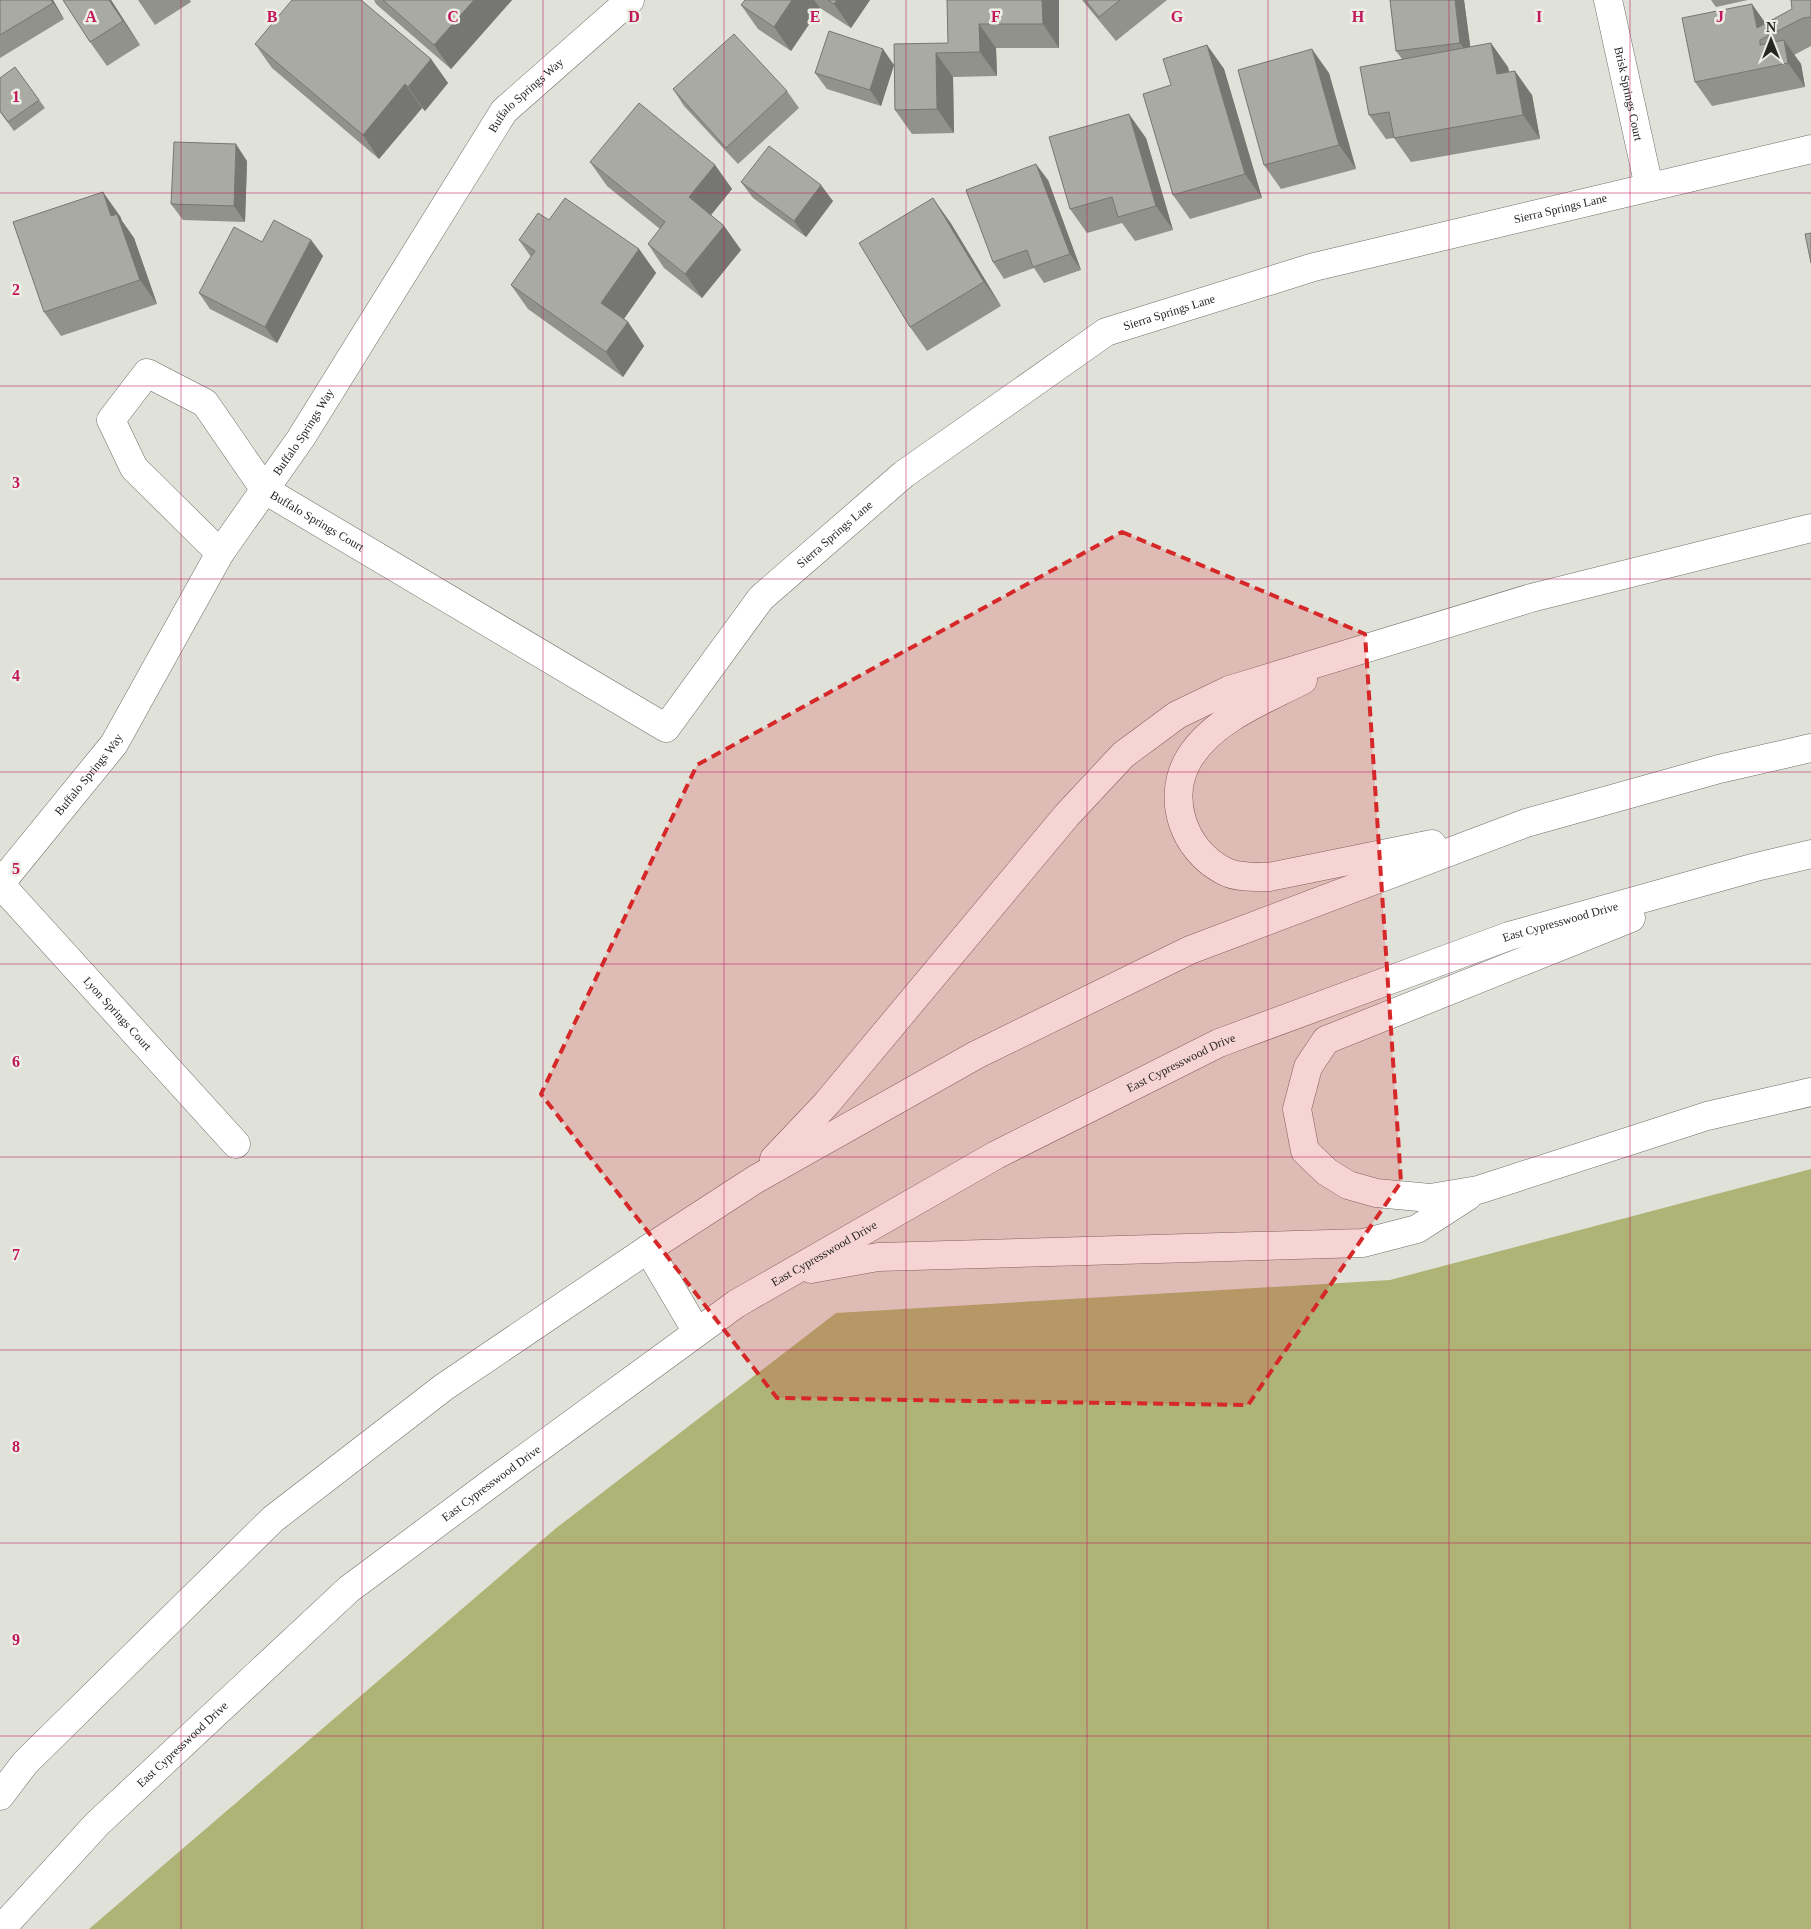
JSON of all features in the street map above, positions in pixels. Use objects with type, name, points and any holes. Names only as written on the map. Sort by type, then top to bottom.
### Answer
[{"type":"main road","name":"Buffalo Springs Way","points":[[0,884],[114,744],[220,553],[301,438],[504,112],[630,0]]},
{"type":"main road","name":"Brisk Springs Court","points":[[1608,0],[1649,188]]},
{"type":"main road","name":"Sierra Springs Lane","points":[[666,728],[760,598],[904,474],[1106,332],[1314,267],[1811,149]]},
{"type":"main road","name":"Buffalo Springs Court","points":[[220,553],[134,468],[111,420],[147,373],[206,403],[265,490],[666,728]]},
{"type":"main road","points":[[756,1179],[827,1103],[1067,815],[1123,755],[1177,715],[1229,690],[1530,598],[1811,528]]},
{"type":"main road","points":[[1357,650],[1215,729],[1190,757],[1178,788],[1178,810],[1190,839],[1209,861],[1226,872],[1247,877],[1269,877],[1526,823],[1719,769],[1811,748]]},
{"type":"main road","points":[[0,1796],[26,1762],[273,1519],[444,1387],[648,1249],[756,1179],[976,1055],[1190,950],[1526,823]]},
{"type":"main road","name":"East Cypresswood Drive","points":[[1,1929],[97,1824],[349,1590],[736,1304],[996,1155],[1219,1043],[1509,936],[1756,867],[1811,854]]},
{"type":"main road","points":[[1756,867],[1326,1040],[1308,1067],[1297,1108],[1305,1151],[1327,1172],[1348,1185],[1376,1194],[1430,1198],[1478,1190],[1707,1116],[1811,1092]]},
{"type":"main road","name":"Lyon Springs Court","points":[[0,884],[236,1144]]},
{"type":"main road","points":[[792,1272],[878,1257],[1363,1243],[1417,1229],[1478,1190]]},
{"type":"main road","points":[[648,1249],[697,1332]]},
{"type":"highlighted area","points":[[1122,532],[1365,634],[1401,1182],[1248,1405],[777,1398],[541,1094],[697,765]]},
{"type":"green space","points":[[1811,1169],[1811,1929],[89,1929],[555,1529],[836,1313],[1390,1280]]},
{"type":"building","points":[[0,0],[51,0],[53,3],[0,35]]},
{"type":"building","points":[[63,0],[109,0],[123,21],[90,42]]},
{"type":"building","points":[[292,0],[361,0],[431,59],[408,87],[405,84],[363,135],[255,44]]},
{"type":"building","points":[[383,0],[474,0],[434,45]]},
{"type":"building","points":[[745,0],[792,0],[774,27],[741,5]]},
{"type":"building","points":[[828,0],[837,0],[834,4]]},
{"type":"building","points":[[947,0],[1042,0],[1043,24],[979,24],[980,52],[936,53],[937,109],[895,110],[894,44],[948,43]]},
{"type":"building","points":[[1085,0],[1120,0],[1099,17]]},
{"type":"building","points":[[1390,0],[1455,0],[1460,43],[1396,51]]},
{"type":"building","points":[[1791,0],[1811,0],[1811,17],[1803,18],[1760,40],[1760,45],[1784,40],[1788,63],[1695,82],[1682,18],[1752,4],[1757,28],[1792,9]]},
{"type":"building","points":[[829,31],[883,49],[870,90],[815,73]]},
{"type":"building","points":[[734,34],[787,91],[726,148],[673,89]]},
{"type":"building","points":[[1491,43],[1497,74],[1515,71],[1523,115],[1394,138],[1389,112],[1369,115],[1360,67]]},
{"type":"building","points":[[1207,45],[1245,174],[1173,195],[1143,94],[1171,85],[1163,59]]},
{"type":"building","points":[[1312,49],[1339,145],[1264,165],[1238,70]]},
{"type":"building","points":[[15,67],[39,100],[8,122],[0,111],[0,78]]},
{"type":"building","points":[[639,103],[715,165],[689,197],[724,226],[685,274],[648,244],[665,222],[590,162]]},
{"type":"building","points":[[1129,114],[1156,206],[1118,217],[1112,197],[1070,209],[1049,137]]},
{"type":"building","points":[[174,142],[236,144],[234,206],[171,204]]},
{"type":"building","points":[[769,146],[821,185],[794,221],[741,182]]},
{"type":"building","points":[[1036,164],[1070,254],[1033,267],[1027,250],[993,262],[966,190]]},
{"type":"building","points":[[103,192],[111,216],[117,214],[140,280],[44,312],[13,222]]},
{"type":"building","points":[[565,198],[639,249],[601,303],[628,322],[606,352],[511,285],[535,251],[519,240],[538,213],[549,220]]},
{"type":"building","points":[[933,198],[984,282],[910,327],[859,243]]},
{"type":"building","points":[[274,220],[311,240],[265,327],[199,293],[234,227],[262,242]]},
{"type":"building","points":[[1811,233],[1811,263],[1805,234]]}]
